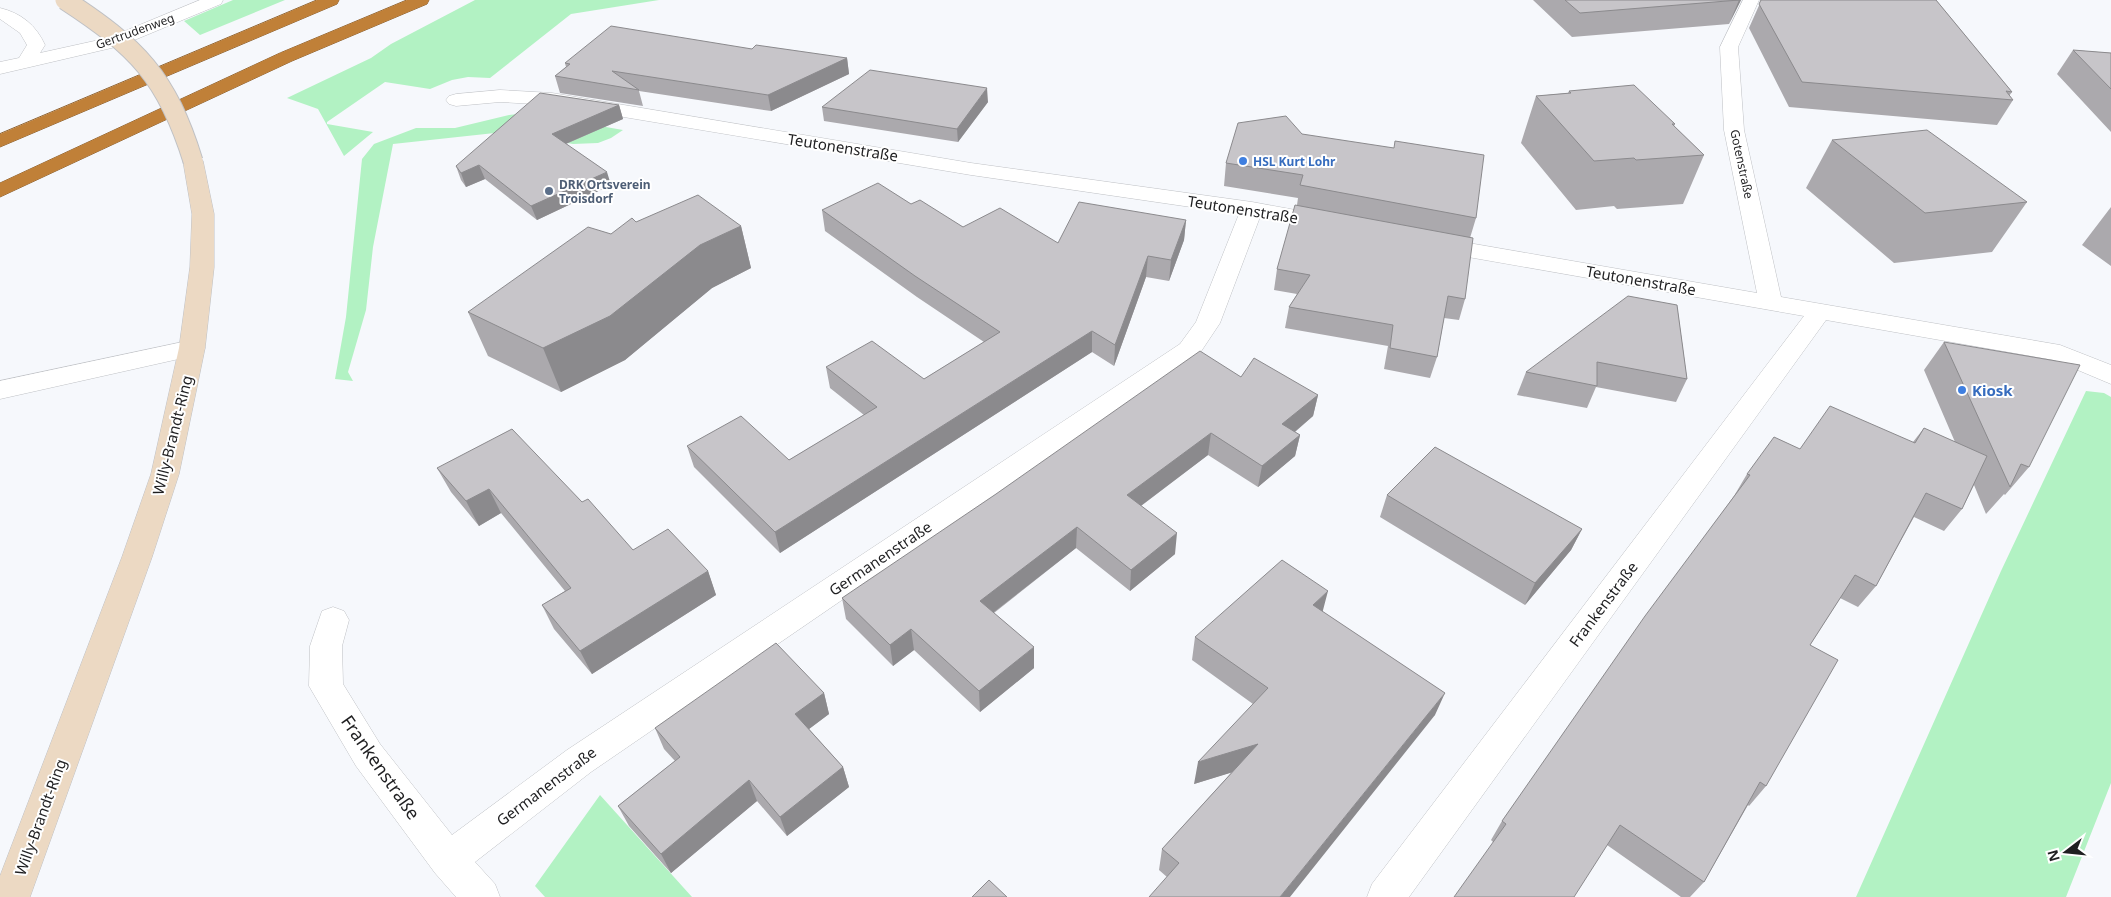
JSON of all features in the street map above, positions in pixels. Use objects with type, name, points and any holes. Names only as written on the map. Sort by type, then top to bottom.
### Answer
[{"type":"highway","points":[[0,141],[331,0]]},
{"type":"highway","points":[[0,191],[286,58],[420,0]]},
{"type":"main road","name":"Willy-Brandt-Ring","points":[[11,897],[137,557],[165,474],[192,348],[202,267],[203,214],[193,161],[176,114],[158,80],[132,51],[101,24],[65,0]]},
{"type":"street","name":"Gertrudenweg","points":[[0,68],[114,42],[215,0]]},
{"type":"street","name":"Gotenstraße","points":[[1752,0],[1746,8],[1729,47],[1734,130],[1770,302]]},
{"type":"street","points":[[0,13],[15,19],[34,38],[36,45],[25,63]]},
{"type":"street","name":"Teutonenstraße","points":[[456,100],[500,96],[552,99],[971,169],[1252,208],[1349,227]]},
{"type":"street","name":"Germanenstraße","points":[[448,860],[578,761],[1189,350],[1208,323],[1252,208]]},
{"type":"street","name":"Teutonenstraße","points":[[1416,240],[2060,353],[2111,375]]},
{"type":"street","name":"Frankenstraße","points":[[1386,897],[1820,311]]},
{"type":"street","points":[[0,390],[192,348]]},
{"type":"street","name":"Frankenstraße","points":[[333,620],[326,646],[326,686],[368,755],[448,860],[481,897]]},
{"type":"green space","points":[[233,0],[285,0],[200,35],[184,21]]},
{"type":"green space","points":[[475,0],[659,0],[571,14],[490,78],[468,77],[452,80],[430,89],[385,82],[327,122],[327,124],[373,132],[344,156],[318,109],[287,98],[371,58],[391,44]]},
{"type":"green space","points":[[526,113],[623,130],[611,138],[598,143],[573,144],[504,132],[393,144],[373,247],[366,310],[348,372],[353,381],[335,379],[346,317],[362,159],[374,144],[416,128],[455,128],[509,115]]},
{"type":"green space","points":[[2086,391],[2104,393],[2111,397],[2111,783],[2066,897],[1856,897],[2001,571]]},
{"type":"green space","points":[[600,795],[692,897],[545,897],[535,886]]},
{"type":"building","points":[[1565,0],[1739,0],[1580,13]]},
{"type":"building","points":[[1761,0],[1936,0],[2012,92],[2006,91],[2013,100],[1802,82],[1759,4]]},
{"type":"building","points":[[611,26],[752,49],[756,45],[847,58],[768,95],[612,71],[639,90],[555,76],[570,64],[565,63]]},
{"type":"building","points":[[2073,50],[2111,53],[2111,89]]},
{"type":"building","points":[[870,70],[987,88],[957,129],[822,107]]},
{"type":"building","points":[[1634,85],[1704,155],[1594,161],[1536,96]]},
{"type":"building","points":[[540,93],[619,105],[552,134],[607,172],[531,206],[479,165],[461,173],[456,166]]},
{"type":"building","points":[[1286,116],[1302,134],[1394,148],[1395,141],[1484,155],[1476,218],[1300,185],[1303,175],[1226,163],[1238,123]]},
{"type":"building","points":[[1927,130],[2027,202],[1925,213],[1832,140]]},
{"type":"building","points":[[878,183],[911,204],[920,200],[963,227],[1000,208],[1058,243],[1079,202],[1186,220],[1171,260],[1148,256],[1115,345],[1092,331],[775,532],[687,446],[741,416],[789,460],[877,407],[826,367],[872,341],[924,379],[1000,332],[915,276],[822,210]]},
{"type":"building","points":[[698,195],[741,226],[700,245],[610,316],[543,348],[468,312],[588,227],[611,234],[632,218],[636,222]]},
{"type":"building","points":[[1295,205],[1473,238],[1465,299],[1448,296],[1437,357],[1390,348],[1393,325],[1289,307],[1310,275],[1277,269]]},
{"type":"building","points":[[1628,296],[1677,305],[1687,379],[1597,362],[1597,386],[1526,372]]},
{"type":"building","points":[[1944,342],[2080,365],[2029,467],[2021,464],[2010,487]]},
{"type":"building","points":[[1200,351],[1241,377],[1254,358],[1318,395],[1282,424],[1300,435],[1262,466],[1211,433],[1127,495],[1177,533],[1131,570],[1077,527],[980,601],[1034,647],[979,691],[911,629],[890,645],[842,598],[996,494]]},
{"type":"building","points":[[1830,406],[1915,443],[1924,428],[1987,456],[1962,509],[1926,493],[1876,586],[1855,575],[1810,645],[1838,660],[1766,786],[1760,782],[1704,882],[1620,825],[1574,897],[1454,897],[1506,824],[1502,821],[1645,616],[1750,475],[1747,474],[1774,437],[1800,449]]},
{"type":"building","points":[[512,429],[582,502],[588,499],[633,550],[668,529],[708,571],[580,651],[542,605],[571,588],[489,489],[466,501],[437,468]]},
{"type":"building","points":[[1435,447],[1582,529],[1535,583],[1387,495]]},
{"type":"building","points":[[1282,560],[1328,591],[1313,605],[1445,693],[1280,897],[1149,897],[1179,863],[1162,849],[1258,744],[1198,762],[1268,688],[1195,637]]},
{"type":"building","points":[[776,643],[824,693],[795,714],[843,767],[780,817],[749,780],[661,854],[618,806],[680,757],[655,728]]},
{"type":"building","points":[[989,880],[1007,897],[972,897]]},
{"type":"place","name":"HSL Kurt Lohr","points":[[1243,161]]},
{"type":"place","name":"DRK Ortsverein Troisdorf","points":[[549,191]]},
{"type":"place","name":"Kiosk","points":[[1962,390]]}]
